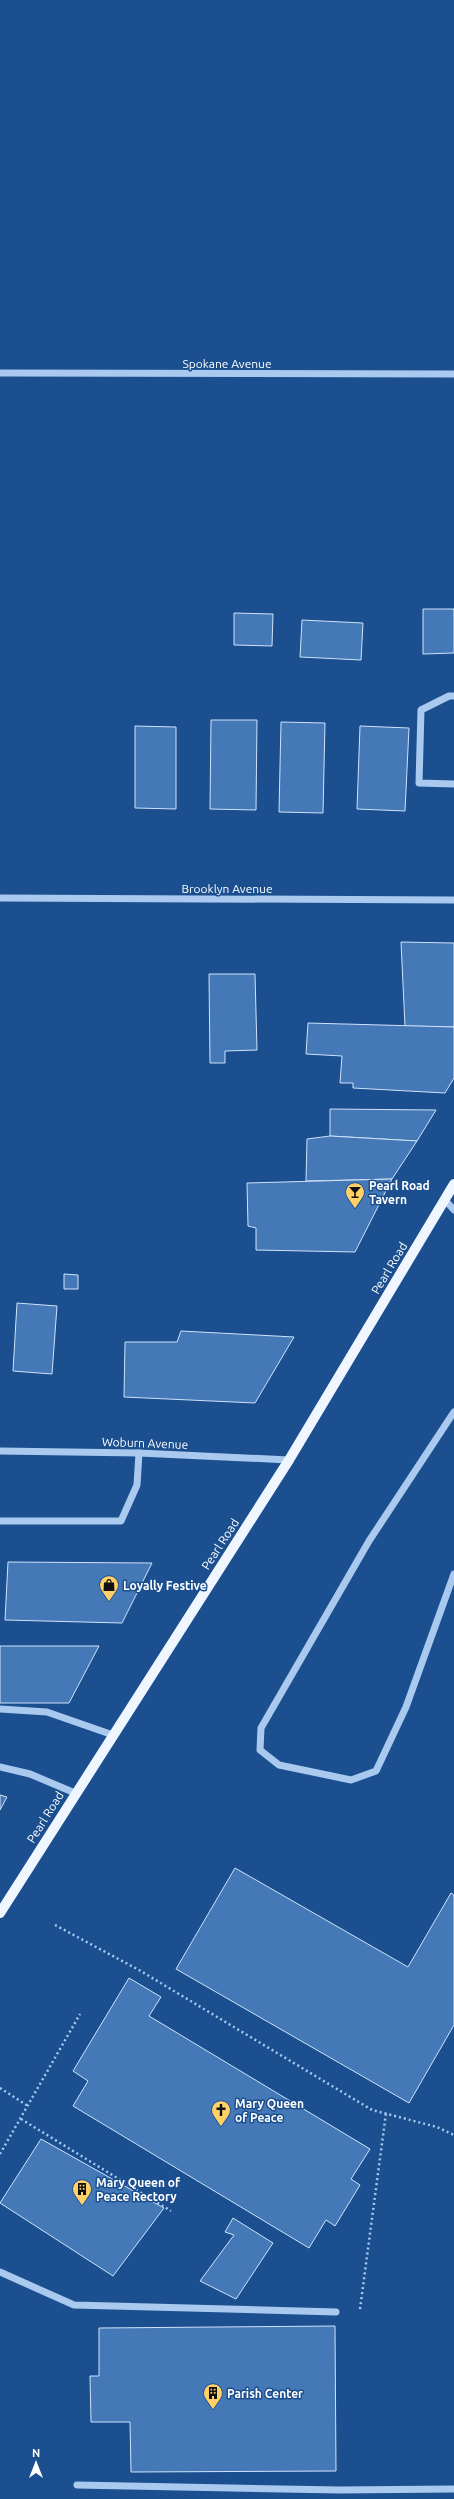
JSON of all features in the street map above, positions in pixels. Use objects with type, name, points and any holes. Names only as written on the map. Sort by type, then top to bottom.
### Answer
[{"type":"main road","name":"Pearl Road","points":[[0,1913],[75,1793],[289,1460],[454,1184]]},
{"type":"street","name":"Spokane Avenue","points":[[0,373],[454,374]]},
{"type":"street","points":[[454,696],[449,696],[421,710],[419,783],[454,784]]},
{"type":"street","name":"Brooklyn Avenue","points":[[0,898],[454,900]]},
{"type":"street","points":[[444,1199],[454,1210]]},
{"type":"street","points":[[454,1412],[369,1541],[261,1728],[260,1750],[278,1765],[351,1780],[376,1771],[406,1707],[454,1574]]},
{"type":"street","name":"Woburn Avenue","points":[[0,1451],[138,1452],[289,1460]]},
{"type":"street","points":[[0,1521],[121,1521],[137,1485],[138,1452]]},
{"type":"street","points":[[0,1709],[47,1712],[113,1735]]},
{"type":"street","points":[[0,1767],[30,1774],[75,1793]]},
{"type":"street","points":[[0,2272],[74,2305],[336,2312]]},
{"type":"street","points":[[77,2485],[331,2490],[454,2489]]},
{"type":"path","points":[[55,1925],[139,1970],[372,2110],[437,2126],[454,2135]]},
{"type":"path","points":[[0,2154],[80,2014]]},
{"type":"path","points":[[0,2088],[28,2106]]},
{"type":"path","points":[[359,2316],[386,2113]]},
{"type":"path","points":[[21,2119],[171,2211]]},
{"type":"building","points":[[423,609],[454,609],[454,653],[423,654]]},
{"type":"building","points":[[234,613],[273,614],[272,646],[234,645]]},
{"type":"building","points":[[302,620],[363,623],[361,660],[300,657]]},
{"type":"building","points":[[211,720],[257,720],[256,810],[210,809]]},
{"type":"building","points":[[281,722],[325,723],[323,813],[279,812]]},
{"type":"building","points":[[135,726],[176,727],[176,809],[135,808]]},
{"type":"building","points":[[360,726],[409,728],[405,811],[357,809]]},
{"type":"building","points":[[401,942],[454,943],[454,1027],[405,1026]]},
{"type":"building","points":[[209,974],[255,974],[257,1050],[225,1051],[225,1063],[210,1063]]},
{"type":"building","points":[[308,1023],[454,1027],[454,1078],[445,1093],[353,1088],[353,1083],[340,1083],[342,1056],[306,1054]]},
{"type":"building","points":[[330,1109],[436,1110],[417,1141],[330,1136]]},
{"type":"building","points":[[330,1136],[417,1141],[392,1179],[306,1181],[307,1139]]},
{"type":"building","points":[[392,1179],[355,1252],[256,1250],[256,1228],[248,1226],[247,1183]]},
{"type":"building","points":[[64,1274],[78,1275],[78,1289],[64,1289]]},
{"type":"building","points":[[17,1303],[57,1306],[52,1374],[13,1371]]},
{"type":"building","points":[[181,1331],[294,1337],[255,1403],[124,1397],[125,1342],[177,1342]]},
{"type":"building","points":[[8,1562],[152,1563],[122,1623],[5,1620]]},
{"type":"building","points":[[0,1646],[99,1646],[69,1703],[0,1703]]},
{"type":"building","points":[[0,1795],[7,1797],[0,1810]]},
{"type":"building","points":[[235,1868],[408,1967],[451,1893],[454,1895],[454,2025],[409,2103],[176,1969]]},
{"type":"building","name":"Mary Queen of Peace","points":[[129,1978],[161,1997],[149,2016],[370,2149],[351,2179],[360,2185],[335,2226],[326,2220],[309,2248],[73,2106],[88,2081],[73,2071]]},
{"type":"building","name":"Mary Queen of Peace Rectory","points":[[41,2139],[164,2208],[113,2276],[0,2203]]},
{"type":"building","points":[[233,2218],[273,2243],[236,2299],[200,2281],[234,2235],[225,2232]]},
{"type":"building","name":"Parish Center","points":[[335,2326],[336,2471],[131,2472],[130,2422],[91,2422],[90,2376],[99,2376],[99,2328]]},
{"type":"place","name":"Pearl Road Tavern","points":[[355,1209]]},
{"type":"place","name":"Loyally Festive","points":[[109,1602]]},
{"type":"place","name":"Mary Queen of Peace","points":[[221,2127]]},
{"type":"place","name":"Mary Queen of Peace Rectory","points":[[82,2206]]},
{"type":"place","name":"Parish Center","points":[[213,2410]]}]
